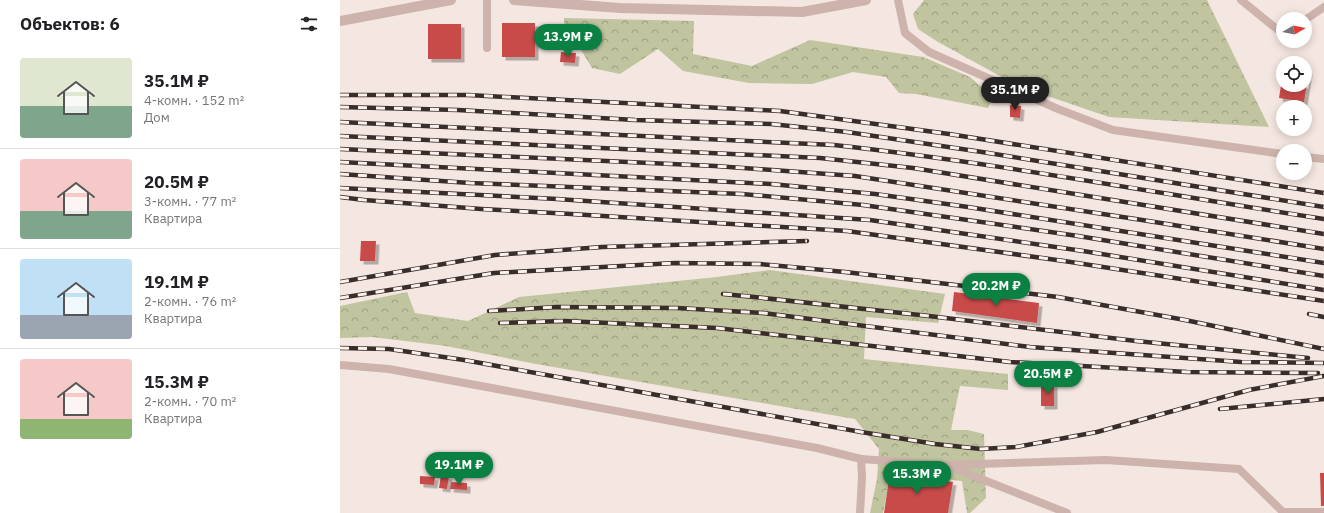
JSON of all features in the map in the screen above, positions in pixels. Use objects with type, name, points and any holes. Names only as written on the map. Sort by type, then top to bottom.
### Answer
[{"type":"street","points":[[340,21],[451,0]]},
{"type":"street","points":[[514,0],[620,8],[802,12],[866,0]]},
{"type":"lane","points":[[487,0],[487,48]]},
{"type":"lane","points":[[898,0],[905,33],[929,52],[1058,109],[1113,130],[1276,153]]},
{"type":"lane","points":[[1241,0],[1276,28]]},
{"type":"lane","points":[[1312,15],[1324,7]]},
{"type":"lane","points":[[1312,158],[1324,159]]},
{"type":"lane","points":[[340,365],[389,369],[809,446],[861,460],[946,465],[1106,460],[1239,469],[1283,512],[1324,512]]},
{"type":"lane","points":[[860,513],[862,477],[861,460]]},
{"type":"lane","points":[[946,465],[1067,513]]},
{"type":"green space","points":[[924,0],[1207,0],[1269,127],[1109,117],[1018,86],[938,42],[918,29],[913,14]]},
{"type":"green space","points":[[564,18],[694,21],[693,54],[752,66],[810,40],[923,57],[970,77],[993,97],[988,108],[916,94],[899,93],[886,77],[853,72],[812,84],[749,83],[683,71],[658,49],[620,74],[592,68],[578,45],[565,41]]},
{"type":"green space","points":[[770,270],[945,294],[938,323],[866,317],[864,359],[1008,374],[1008,390],[960,386],[951,430],[968,430],[984,434],[986,498],[970,513],[967,513],[962,481],[891,473],[883,513],[870,513],[877,479],[879,449],[855,419],[536,364],[446,346],[372,337],[340,338],[340,306],[407,292],[415,313],[468,321],[519,297],[717,277]]},
{"type":"building","points":[[502,23],[535,23],[535,57],[502,57]]},
{"type":"building","points":[[428,24],[461,24],[461,59],[428,59]]},
{"type":"building","points":[[561,52],[576,53],[575,63],[560,62]]},
{"type":"building","points":[[1280,92],[1306,92],[1304,100],[1279,98]]},
{"type":"building","points":[[1010,105],[1021,106],[1020,118],[1010,117]]},
{"type":"building","points":[[361,241],[376,241],[375,261],[360,261]]},
{"type":"building","points":[[954,292],[1039,303],[1037,323],[952,311]]},
{"type":"building","points":[[1041,384],[1054,384],[1054,406],[1041,406]]},
{"type":"building","points":[[890,473],[953,482],[948,513],[884,513]]},
{"type":"building","points":[[1320,473],[1324,473],[1324,506],[1321,506]]},
{"type":"building","points":[[441,475],[449,476],[447,489],[439,488]]},
{"type":"building","points":[[420,476],[435,477],[434,485],[420,484]]},
{"type":"building","points":[[451,482],[467,483],[467,490],[450,489]]},
{"type":"railway","points":[[340,95],[468,95],[780,111],[949,134],[1324,193]]},
{"type":"railway","points":[[340,107],[458,110],[635,120],[771,124],[847,132],[982,152],[1324,207]]},
{"type":"railway","points":[[340,122],[834,145],[895,152],[1018,170],[1324,219]]},
{"type":"railway","points":[[340,136],[820,158],[913,168],[1324,234]]},
{"type":"railway","points":[[340,149],[715,166],[855,176],[1324,249]]},
{"type":"railway","points":[[340,162],[771,184],[875,194],[968,207],[1324,263]]},
{"type":"railway","points":[[340,174],[470,183],[742,194],[863,205],[1078,236],[1324,276]]},
{"type":"railway","points":[[340,188],[557,199],[870,220],[1083,251],[1324,290]]},
{"type":"railway","points":[[340,197],[481,209],[847,231],[1064,261],[1324,301]]},
{"type":"railway","points":[[340,282],[495,255],[602,247],[807,241]]},
{"type":"railway","points":[[340,298],[494,273],[675,263],[760,264],[845,272],[1058,297],[1185,320],[1324,349]]},
{"type":"railway","points":[[723,294],[929,316],[1136,341],[1308,358]]},
{"type":"railway","points":[[489,311],[557,307],[677,308],[763,313],[1030,347],[1241,362],[1324,363]]},
{"type":"railway","points":[[1309,314],[1324,317]]},
{"type":"railway","points":[[500,323],[565,321],[717,328],[1010,362],[1187,372],[1318,373]]},
{"type":"railway","points":[[340,348],[389,349],[464,360],[861,432],[935,444],[981,449],[1016,447],[1097,432],[1249,390],[1324,376]]},
{"type":"railway","points":[[1220,409],[1324,399]]}]
